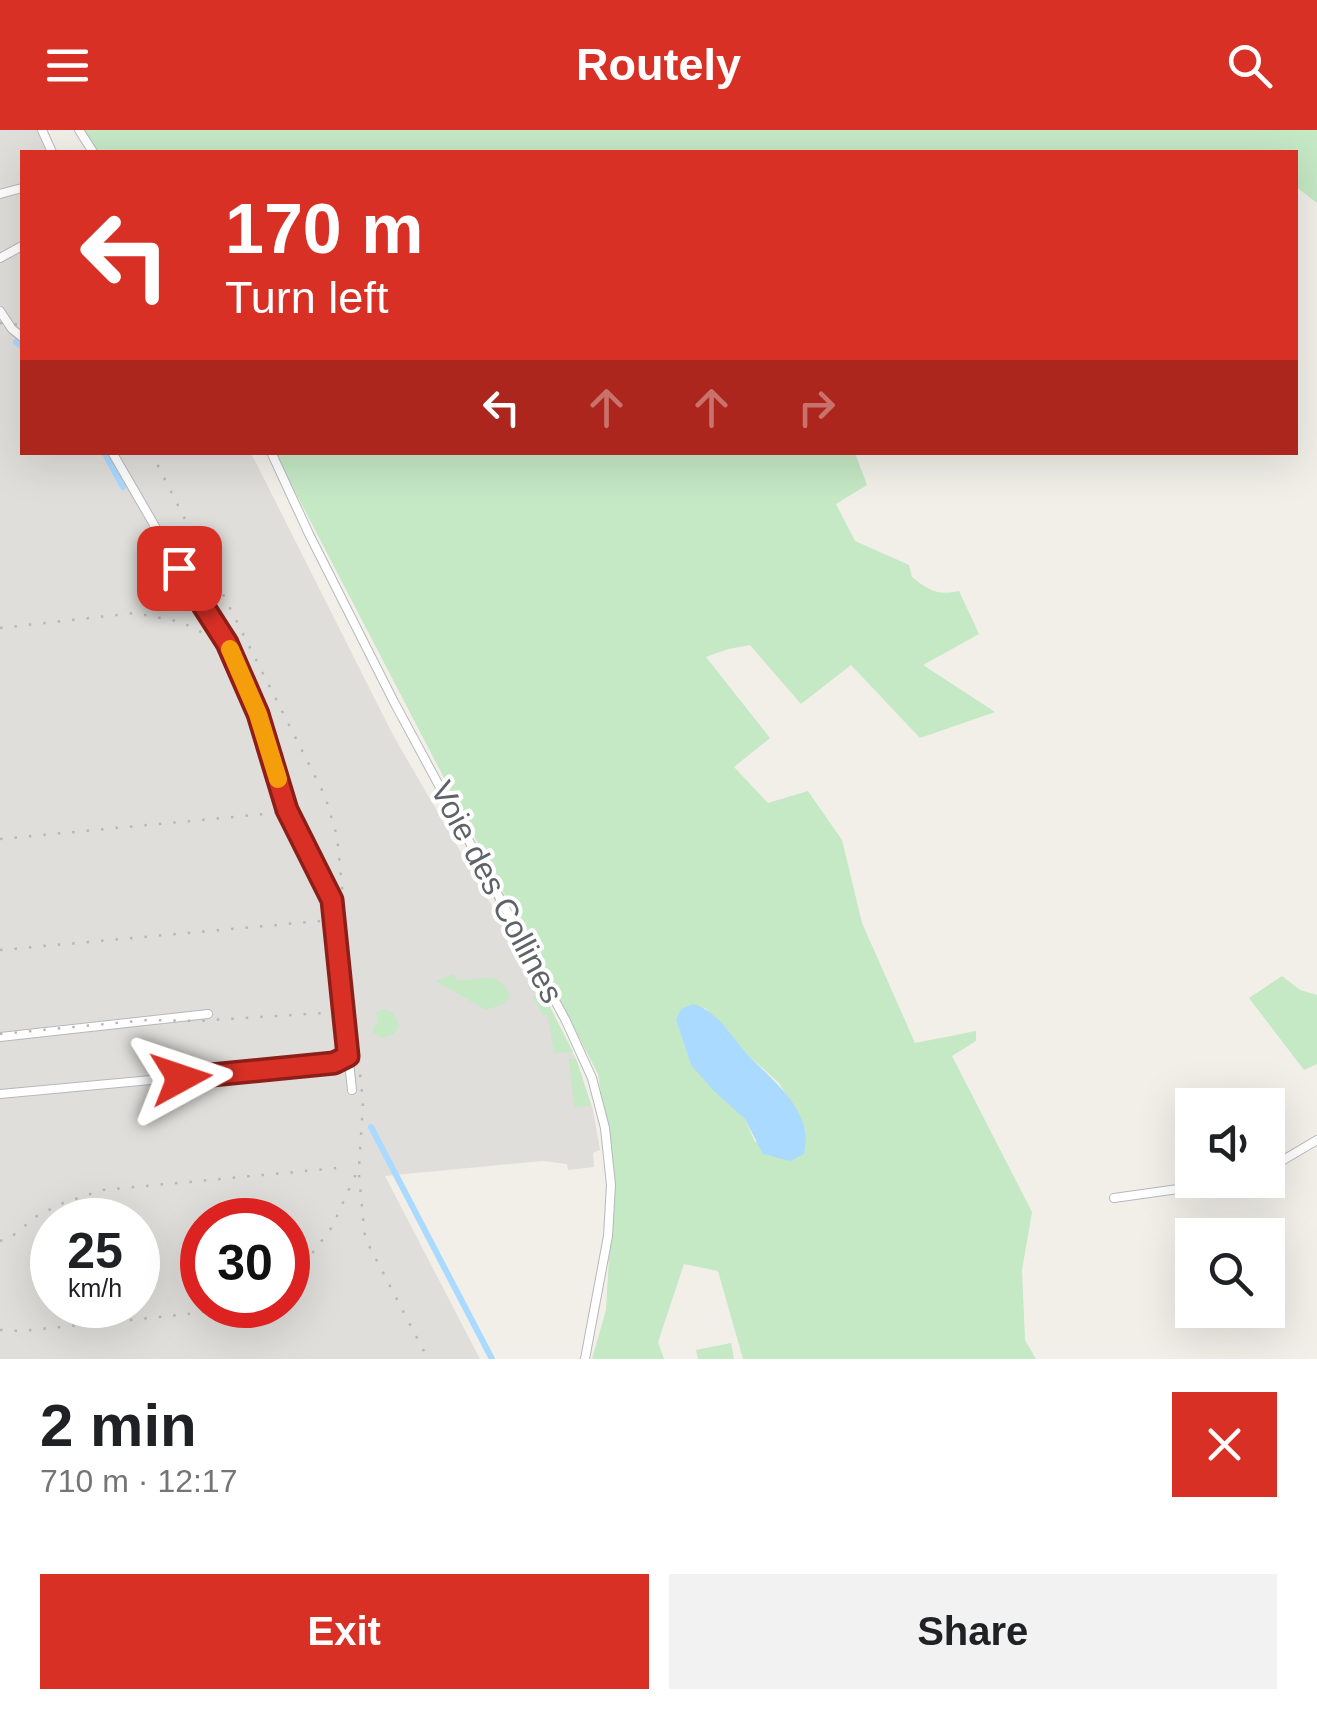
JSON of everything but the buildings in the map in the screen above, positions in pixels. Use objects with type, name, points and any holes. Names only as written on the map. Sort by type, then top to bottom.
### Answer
[{"type":"street","points":[[0,312],[20,335]]},
{"type":"street","points":[[114,455],[227,643],[258,714],[287,810],[332,900],[352,1090]]},
{"type":"street","name":"Voie des Collines","points":[[272,455],[308,534],[558,1005],[592,1078],[604,1128],[611,1185],[608,1236],[585,1359]]},
{"type":"street","points":[[0,1037],[208,1014]]},
{"type":"street","points":[[0,1094],[334,1063],[348,1056]]},
{"type":"street","points":[[1285,1159],[1317,1140]]},
{"type":"street","points":[[1114,1198],[1175,1190]]},
{"type":"shaded area","points":[[0,130],[45,130],[54,150],[20,150],[20,455],[252,455],[393,735],[540,989],[577,1061],[593,1110],[600,1150],[593,1153],[594,1167],[568,1170],[567,1164],[542,1161],[385,1176],[480,1359],[0,1359]]},
{"type":"green space","points":[[83,130],[1317,130],[1317,203],[1298,188],[1298,150],[97,150]]},
{"type":"green space","points":[[276,455],[856,455],[867,485],[836,504],[855,541],[909,565],[912,577],[928,588],[945,593],[959,591],[979,634],[923,665],[995,712],[920,738],[851,665],[801,704],[750,645],[706,657],[770,738],[734,767],[768,803],[808,791],[842,840],[862,923],[915,1043],[976,1031],[976,1041],[952,1056],[1032,1212],[1022,1270],[1025,1340],[1036,1359],[743,1359],[718,1271],[684,1264],[658,1342],[664,1359],[592,1359],[606,1310],[613,1189],[598,1074]],"holes":[[[705,1008],[779,1083],[806,1132],[755,1142],[745,1119],[691,1065],[676,1020]]]},
{"type":"green space","points":[[453,974],[457,980],[500,981],[510,995],[506,1003],[486,1010],[436,981]]},
{"type":"green space","points":[[1282,976],[1300,990],[1317,995],[1317,1064],[1304,1070],[1249,998]]},
{"type":"green space","points":[[543,993],[573,1052],[554,1053],[548,1015],[543,1015],[532,996]]},
{"type":"green space","points":[[383,1009],[394,1013],[399,1027],[393,1035],[381,1038],[373,1032],[378,1021],[376,1012]]},
{"type":"green space","points":[[569,1059],[576,1059],[591,1105],[574,1107]]},
{"type":"green space","points":[[731,1343],[734,1359],[698,1359],[696,1350]]},
{"type":"water","points":[[693,1004],[717,1019],[790,1099],[805,1130],[804,1154],[790,1161],[763,1154],[745,1119],[691,1065],[676,1020],[681,1009]]},
{"type":"waterway","points":[[16,342],[20,345]]},
{"type":"waterway","points":[[106,455],[123,487]]},
{"type":"waterway","points":[[284,813],[328,910]]},
{"type":"waterway","points":[[371,1127],[492,1359]]},
{"type":"railway","points":[[0,323],[20,325]]},
{"type":"railway","points":[[153,455],[325,796],[337,836],[363,1103],[359,1167],[332,1227],[310,1256]]},
{"type":"railway","points":[[149,608],[189,605]]},
{"type":"railway","points":[[0,628],[135,613],[181,622],[211,637],[239,658],[252,678]]},
{"type":"railway","points":[[0,839],[275,813]]},
{"type":"railway","points":[[0,950],[320,921]]},
{"type":"railway","points":[[0,1034],[147,1020],[324,1013]]},
{"type":"railway","points":[[0,1241],[63,1203],[103,1190],[348,1167]]},
{"type":"railway","points":[[359,1175],[365,1238],[428,1359]]},
{"type":"railway","points":[[0,1330],[180,1315]]},
{"type":"slow traffic","points":[[230,649],[258,714],[278,779]]},
{"type":"route","points":[[179,568],[227,643],[258,714],[287,810],[332,900],[348,1056],[334,1063],[181,1078]]}]
